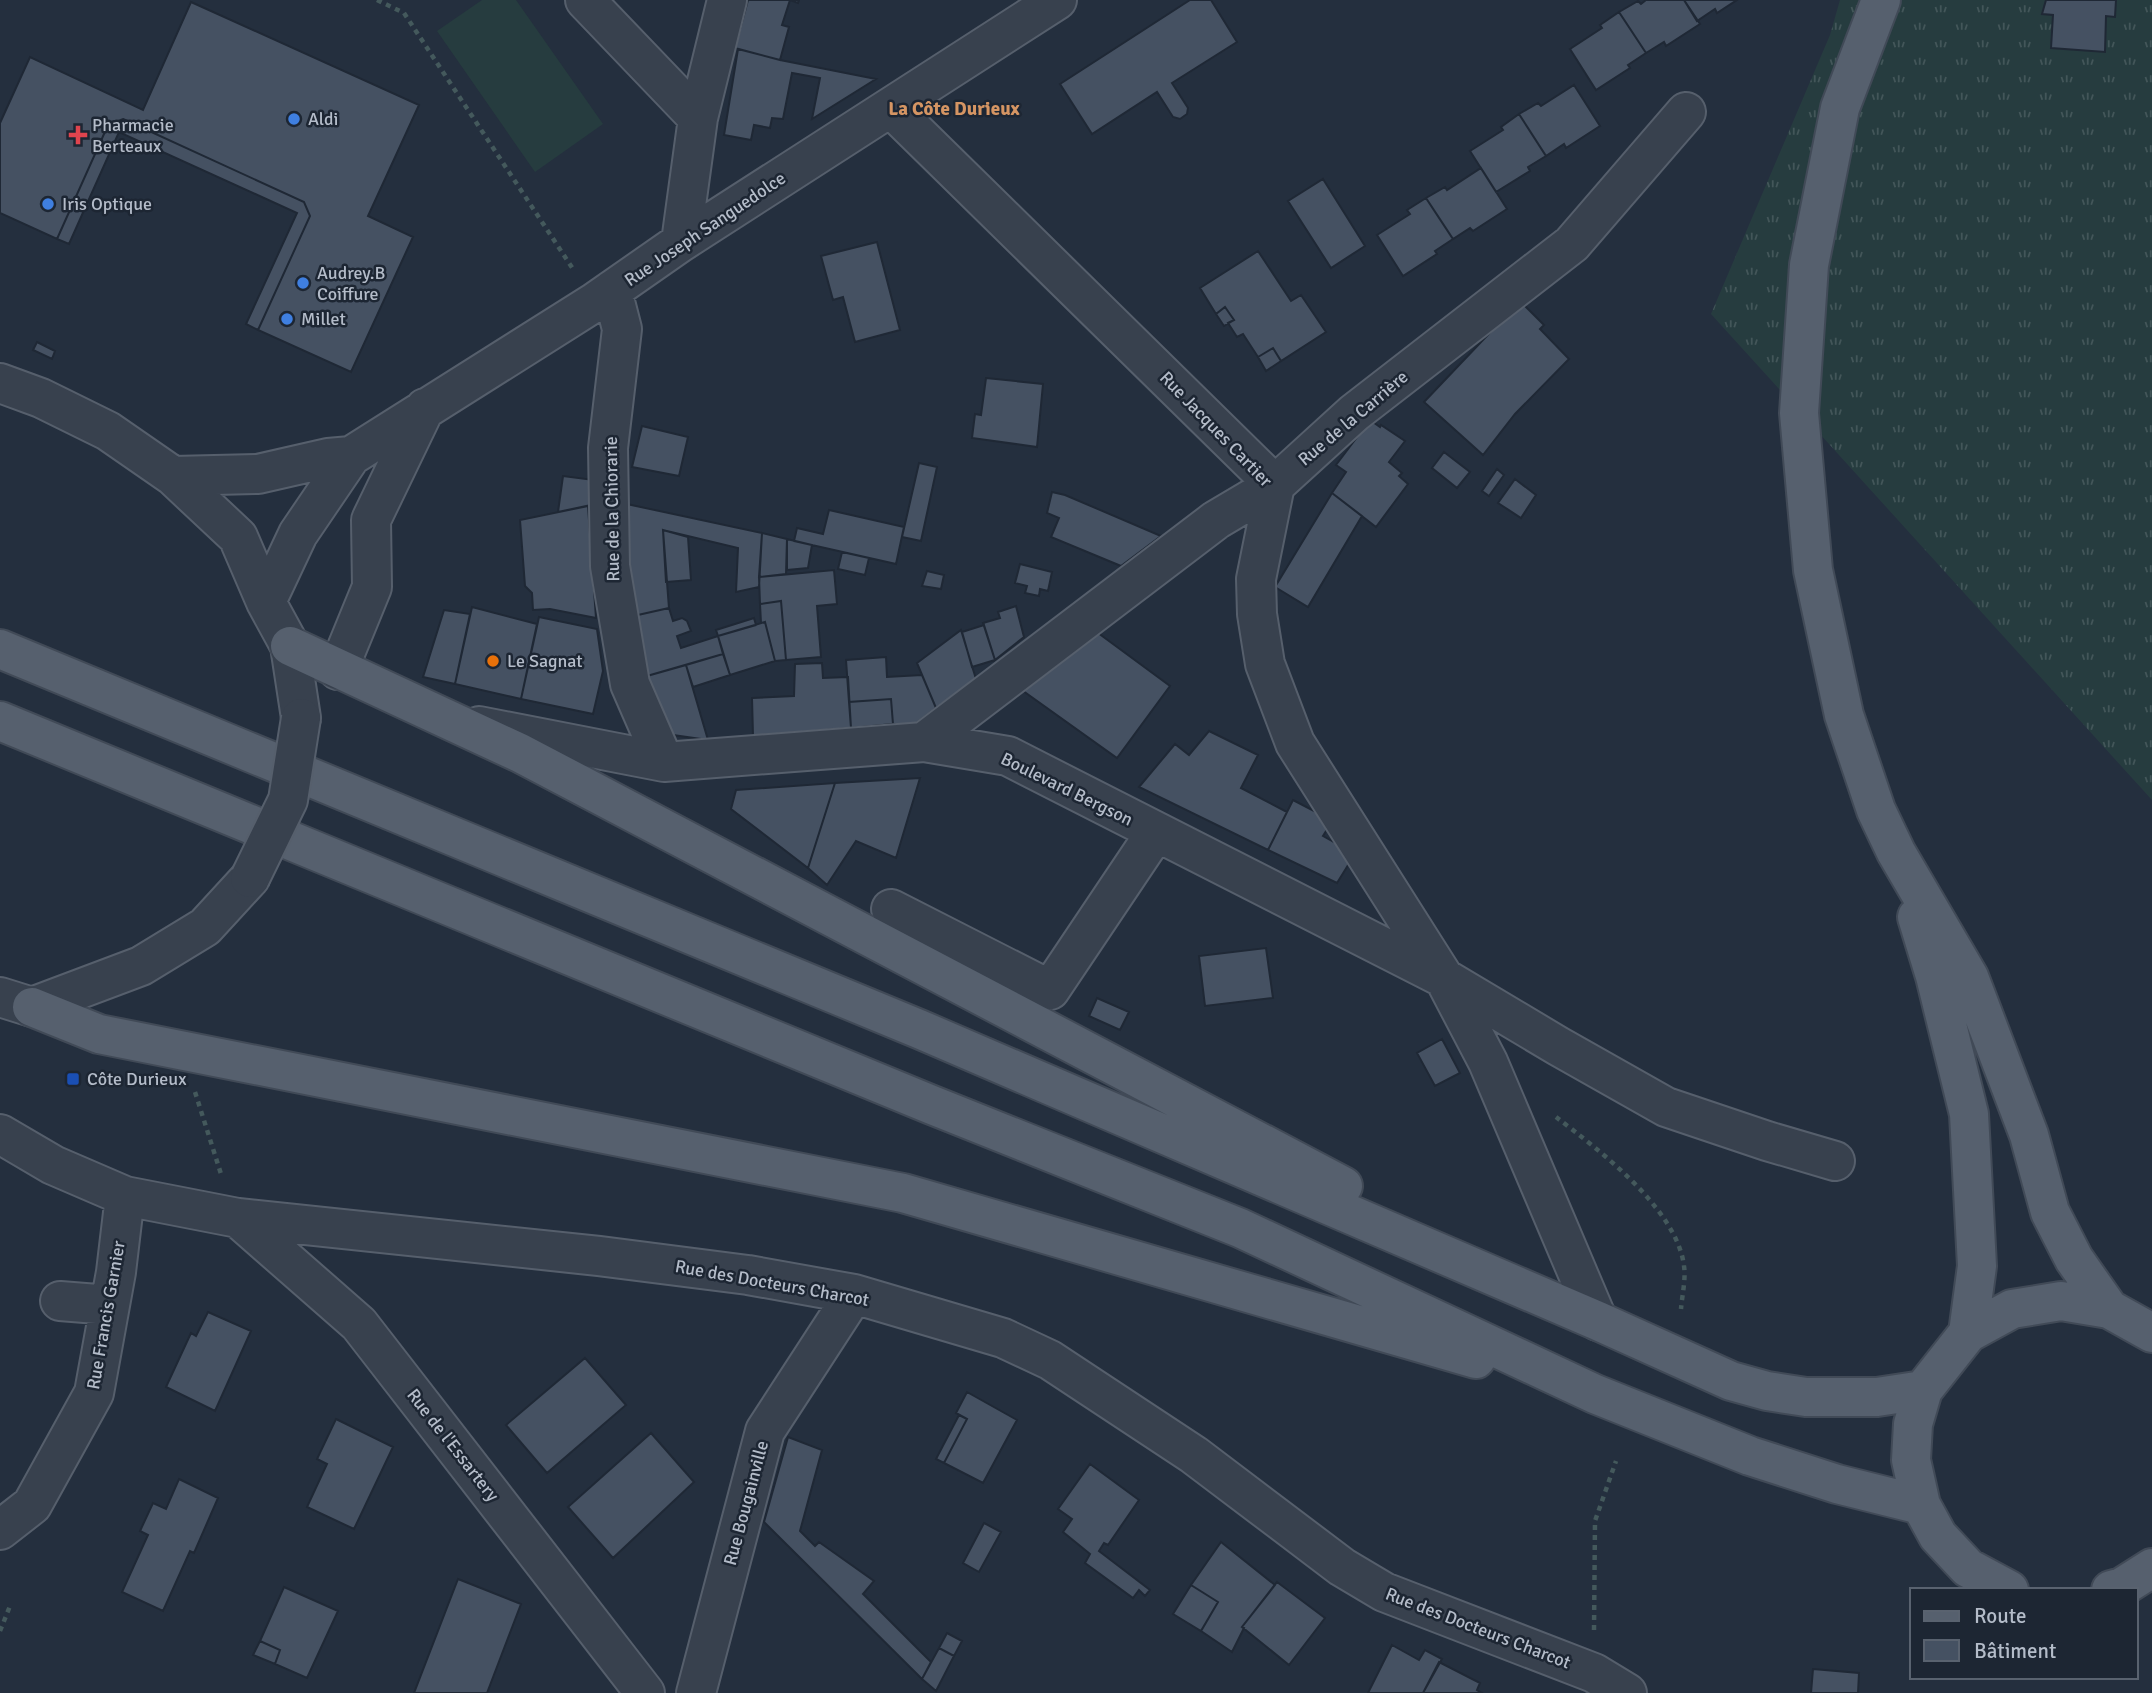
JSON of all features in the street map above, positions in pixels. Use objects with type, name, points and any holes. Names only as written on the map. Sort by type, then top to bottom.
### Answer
[{"type":"main road","points":[[1881,0],[1840,108],[1809,265],[1799,414],[1813,570],[1844,715],[1863,775],[1896,852],[1935,976],[1969,1114],[1977,1266],[1968,1333]]},
{"type":"main road","points":[[290,646],[520,753],[1598,1321]]},
{"type":"main road","points":[[0,649],[932,1034],[1598,1321],[1718,1376],[1767,1391],[1806,1397],[1877,1397],[1923,1390]]},
{"type":"main road","points":[[0,721],[932,1105],[1240,1228],[1595,1394],[1750,1456],[1837,1483],[1921,1504]]},
{"type":"main road","points":[[1896,852],[1969,977],[2029,1135],[2050,1212],[2074,1259],[2109,1309]]},
{"type":"main road","points":[[16,1002],[99,1034],[903,1193],[1595,1394]]},
{"type":"main road","points":[[2005,1588],[1968,1568],[1938,1536],[1921,1504],[1911,1460],[1913,1424],[1923,1390],[1968,1333],[2012,1309],[2061,1301],[2109,1309],[2152,1333]]},
{"type":"street","points":[[584,0],[698,118]]},
{"type":"street","points":[[681,242],[698,118],[727,0]]},
{"type":"street","name":"Rue Joseph Sanguedolce","points":[[351,456],[604,296],[681,242],[1057,0]]},
{"type":"street","name":"Rue Jacques Cartier","points":[[891,108],[1275,485],[1256,579],[1257,614],[1265,664],[1295,743],[1444,978],[1488,1062],[1598,1321]]},
{"type":"street","name":"Rue de la Carrière","points":[[924,742],[1216,520],[1275,485],[1354,413],[1572,244],[1686,112]]},
{"type":"street","name":"Rue de la Chiorarie","points":[[604,296],[622,329],[608,448],[610,566],[630,684],[664,762]]},
{"type":"street","points":[[0,383],[41,398],[108,431],[173,476],[238,537],[266,602],[290,646],[301,718],[288,800],[250,878],[205,927],[141,966],[16,1002]]},
{"type":"street","points":[[338,670],[372,587],[370,520],[425,407]]},
{"type":"street","points":[[173,476],[258,474],[328,458],[351,456]]},
{"type":"street","points":[[266,602],[298,534],[351,456]]},
{"type":"street","name":"Boulevard Bergson","points":[[449,720],[664,762],[924,742],[1008,757],[1444,978],[1666,1107],[1767,1142],[1835,1161]]},
{"type":"street","points":[[891,909],[1050,989],[1156,832]]},
{"type":"street","name":"Rue des Docteurs Charcot","points":[[0,1134],[54,1165],[125,1196],[233,1217],[748,1275],[854,1294],[1003,1338],[1050,1360],[1194,1455],[1342,1567],[1384,1592],[1594,1673],[1627,1693]]},
{"type":"street","name":"Rue Francis Garnier","points":[[0,1530],[32,1505],[94,1394],[125,1196]]},
{"type":"street","name":"Rue de l'Essartery","points":[[233,1217],[359,1324],[645,1693]]},
{"type":"street","name":"Rue Bougainville","points":[[696,1693],[765,1431],[854,1294]]},
{"type":"street","points":[[60,1301],[110,1305]]},
{"type":"path","points":[[377,0],[404,13],[604,296]]},
{"type":"path","points":[[174,1050],[170,1076],[191,1080],[233,1217]]},
{"type":"path","points":[[1550,1111],[1591,1144],[1652,1201],[1677,1241],[1684,1267],[1681,1309]]},
{"type":"path","points":[[1594,1673],[1595,1521],[1616,1461]]},
{"type":"path","points":[[0,1630],[10,1606]]},
{"type":"green space","points":[[482,0],[516,0],[603,124],[535,172],[437,31]]},
{"type":"green space","points":[[1840,0],[2152,0],[2152,800],[1711,314],[1830,35]]},
{"type":"building","points":[[748,0],[790,0],[782,25],[789,27],[780,60],[735,48]]},
{"type":"building","points":[[1190,0],[1211,0],[1237,42],[1172,83],[1188,108],[1187,114],[1180,119],[1173,117],[1157,92],[1092,134],[1060,84]]},
{"type":"building","points":[[1646,0],[1684,0],[1700,24],[1666,46],[1664,42],[1646,53],[1619,12],[1638,1],[1641,4]]},
{"type":"building","points":[[1684,0],[1737,0],[1717,13],[1715,9],[1697,21]]},
{"type":"building","points":[[2046,0],[2116,0],[2115,17],[2106,16],[2105,52],[2051,48],[2053,15],[2042,14]]},
{"type":"building","points":[[191,2],[419,105],[368,216],[413,237],[351,372],[258,330],[310,216],[304,202],[123,119],[108,125],[57,239],[0,213],[0,123],[30,57],[143,110]]},
{"type":"building","points":[[1619,12],[1646,53],[1628,65],[1630,68],[1596,90],[1570,49],[1602,28],[1600,25]]},
{"type":"building","points":[[738,49],[876,79],[812,119],[820,78],[792,73],[783,119],[772,118],[770,128],[754,125],[751,140],[724,135]]},
{"type":"building","points":[[1574,85],[1600,126],[1566,148],[1564,144],[1546,156],[1519,114],[1538,103],[1541,106]]},
{"type":"building","points":[[1519,114],[1546,156],[1528,167],[1530,171],[1496,192],[1470,151],[1503,130],[1501,127]]},
{"type":"building","points":[[123,119],[304,202],[310,216],[258,330],[246,324],[297,213],[119,132],[69,244],[57,239],[108,125]]},
{"type":"building","points":[[1481,168],[1507,209],[1473,231],[1470,228],[1453,239],[1426,198],[1445,187],[1447,190]]},
{"type":"building","points":[[1323,179],[1365,246],[1331,268],[1288,201]]},
{"type":"building","points":[[1426,198],[1453,239],[1435,251],[1437,254],[1403,276],[1377,235],[1410,214],[1407,210]]},
{"type":"building","points":[[877,242],[900,330],[855,342],[843,297],[833,300],[821,256]]},
{"type":"building","points":[[1258,251],[1291,301],[1301,295],[1326,332],[1281,361],[1273,348],[1258,357],[1243,334],[1237,337],[1228,323],[1234,320],[1225,307],[1216,314],[1200,288]]},
{"type":"building","points":[[1520,301],[1544,325],[1540,329],[1569,359],[1515,414],[1483,455],[1424,402]]},
{"type":"building","points":[[1225,307],[1234,320],[1224,326],[1216,314]]},
{"type":"building","points":[[37,342],[55,351],[52,359],[33,350]]},
{"type":"building","points":[[1273,348],[1281,361],[1266,371],[1258,357]]},
{"type":"building","points":[[986,378],[1043,384],[1037,447],[972,438],[975,414],[981,415]]},
{"type":"building","points":[[1370,420],[1405,441],[1389,462],[1402,473],[1399,476],[1408,484],[1376,527],[1332,493],[1346,472],[1336,465]]},
{"type":"building","points":[[642,426],[688,437],[679,476],[632,467]]},
{"type":"building","points":[[1444,452],[1470,472],[1457,488],[1432,468]]},
{"type":"building","points":[[919,463],[937,467],[921,541],[902,537]]},
{"type":"building","points":[[1497,469],[1504,475],[1489,496],[1482,491]]},
{"type":"building","points":[[563,476],[594,480],[591,505],[558,512]]},
{"type":"building","points":[[1515,479],[1536,495],[1521,518],[1498,503]]},
{"type":"building","points":[[1052,492],[1161,536],[1121,566],[1051,537],[1059,518],[1047,513]]},
{"type":"building","points":[[1332,493],[1362,516],[1308,607],[1275,587]]},
{"type":"building","points":[[622,503],[762,533],[759,587],[736,592],[738,548],[663,530],[669,608],[629,617]]},
{"type":"building","points":[[588,506],[596,618],[550,609],[533,610],[532,593],[525,586],[520,520]]},
{"type":"building","points":[[829,510],[904,527],[896,564],[794,541],[797,528],[823,534]]},
{"type":"building","points":[[663,530],[688,537],[691,580],[666,582]]},
{"type":"building","points":[[762,533],[787,539],[786,574],[759,577]]},
{"type":"building","points":[[787,539],[812,545],[808,568],[787,570]]},
{"type":"building","points":[[842,552],[869,558],[865,575],[838,569]]},
{"type":"building","points":[[1020,564],[1052,572],[1048,591],[1040,589],[1039,596],[1025,593],[1027,586],[1015,583]]},
{"type":"building","points":[[834,570],[837,604],[817,606],[821,657],[786,660],[781,601],[760,604],[759,577]]},
{"type":"building","points":[[927,571],[944,575],[941,589],[922,586]]},
{"type":"building","points":[[781,601],[786,660],[775,661],[765,622],[761,623],[760,604]]},
{"type":"building","points":[[1016,606],[1024,637],[995,660],[983,623],[1000,618],[998,612]]},
{"type":"building","points":[[472,607],[537,624],[521,699],[455,684]]},
{"type":"building","points":[[669,608],[673,621],[682,618],[687,621],[691,631],[677,636],[681,648],[718,636],[723,654],[647,676],[629,617]]},
{"type":"building","points":[[444,610],[470,614],[455,684],[423,677]]},
{"type":"building","points":[[539,617],[597,629],[603,671],[593,714],[521,699]]},
{"type":"building","points":[[754,618],[756,625],[718,636],[716,630]]},
{"type":"building","points":[[765,622],[775,661],[730,675],[718,636]]},
{"type":"building","points":[[984,625],[995,660],[972,667],[962,632]]},
{"type":"building","points":[[961,630],[976,679],[936,708],[917,663]]},
{"type":"building","points":[[1094,630],[1170,686],[1117,758],[1019,688]]},
{"type":"building","points":[[723,654],[730,675],[693,687],[686,665]]},
{"type":"building","points":[[886,657],[887,677],[922,675],[936,708],[915,724],[893,724],[891,699],[849,702],[846,660]]},
{"type":"building","points":[[822,663],[823,678],[848,677],[851,728],[753,736],[752,698],[794,696],[795,664]]},
{"type":"building","points":[[686,665],[708,740],[666,734],[647,676]]},
{"type":"building","points":[[891,699],[893,724],[851,728],[849,702]]},
{"type":"building","points":[[1209,731],[1258,755],[1241,788],[1287,812],[1268,850],[1139,787],[1175,744],[1189,755]]},
{"type":"building","points":[[920,778],[896,858],[856,841],[827,885],[808,868],[835,783]]},
{"type":"building","points":[[835,783],[808,868],[731,809],[736,790]]},
{"type":"building","points":[[1293,800],[1318,813],[1328,828],[1323,836],[1339,845],[1350,862],[1337,883],[1268,850]]},
{"type":"building","points":[[1266,948],[1273,998],[1205,1006],[1199,956]]},
{"type":"building","points":[[1097,998],[1129,1012],[1120,1030],[1089,1016]]},
{"type":"building","points":[[1442,1039],[1460,1073],[1435,1086],[1417,1053]]},
{"type":"building","points":[[208,1312],[251,1331],[215,1411],[166,1387],[191,1333],[196,1336]]},
{"type":"building","points":[[585,1358],[626,1405],[547,1473],[506,1425]]},
{"type":"building","points":[[967,1392],[1017,1420],[983,1483],[944,1463],[967,1419],[956,1413]]},
{"type":"building","points":[[959,1415],[967,1419],[944,1463],[936,1459]]},
{"type":"building","points":[[336,1419],[393,1447],[354,1529],[307,1507],[327,1464],[317,1459]]},
{"type":"building","points":[[651,1433],[694,1482],[613,1558],[568,1507]]},
{"type":"building","points":[[788,1437],[822,1450],[800,1531],[815,1546],[819,1542],[874,1581],[863,1594],[931,1662],[922,1679],[764,1522]]},
{"type":"building","points":[[1090,1464],[1139,1500],[1108,1545],[1104,1543],[1099,1551],[1150,1590],[1145,1596],[1139,1590],[1133,1598],[1085,1563],[1090,1554],[1063,1532],[1072,1519],[1058,1509]]},
{"type":"building","points":[[179,1479],[218,1498],[194,1553],[190,1551],[163,1611],[122,1592],[148,1535],[140,1531],[153,1503],[166,1509]]},
{"type":"building","points":[[984,1523],[1001,1532],[979,1572],[963,1563]]},
{"type":"building","points":[[1221,1542],[1275,1585],[1242,1627],[1244,1628],[1232,1652],[1201,1631],[1218,1602],[1191,1585]]},
{"type":"building","points":[[458,1579],[521,1604],[487,1693],[414,1693]]},
{"type":"building","points":[[1277,1582],[1325,1618],[1289,1665],[1242,1627]]},
{"type":"building","points":[[1191,1585],[1218,1602],[1201,1631],[1173,1614]]},
{"type":"building","points":[[284,1587],[338,1611],[307,1678],[275,1664],[280,1650],[260,1641]]},
{"type":"building","points":[[947,1633],[962,1641],[954,1656],[939,1648]]},
{"type":"building","points":[[260,1641],[280,1650],[275,1664],[253,1655]]},
{"type":"building","points":[[1392,1645],[1419,1660],[1425,1650],[1442,1659],[1423,1693],[1368,1693]]},
{"type":"building","points":[[939,1648],[954,1656],[936,1691],[922,1679]]},
{"type":"building","points":[[1439,1662],[1480,1683],[1477,1690],[1482,1693],[1423,1693]]},
{"type":"building","points":[[1813,1669],[1859,1673],[1858,1693],[1811,1693]]},
{"type":"place","name":"Aldi","points":[[294,119]]},
{"type":"place","name":"Pharmacie Berteaux","points":[[78,135]]},
{"type":"place","name":"Iris Optique","points":[[48,204]]},
{"type":"place","name":"Audrey.B Coiffure","points":[[303,283]]},
{"type":"place","name":"Millet","points":[[287,319]]},
{"type":"place","name":"Le Sagnat","points":[[493,661]]},
{"type":"place","name":"Côte Durieux","points":[[73,1079]]},
{"type":"district","name":"La Côte Durieux","points":[[954,108]]}]
